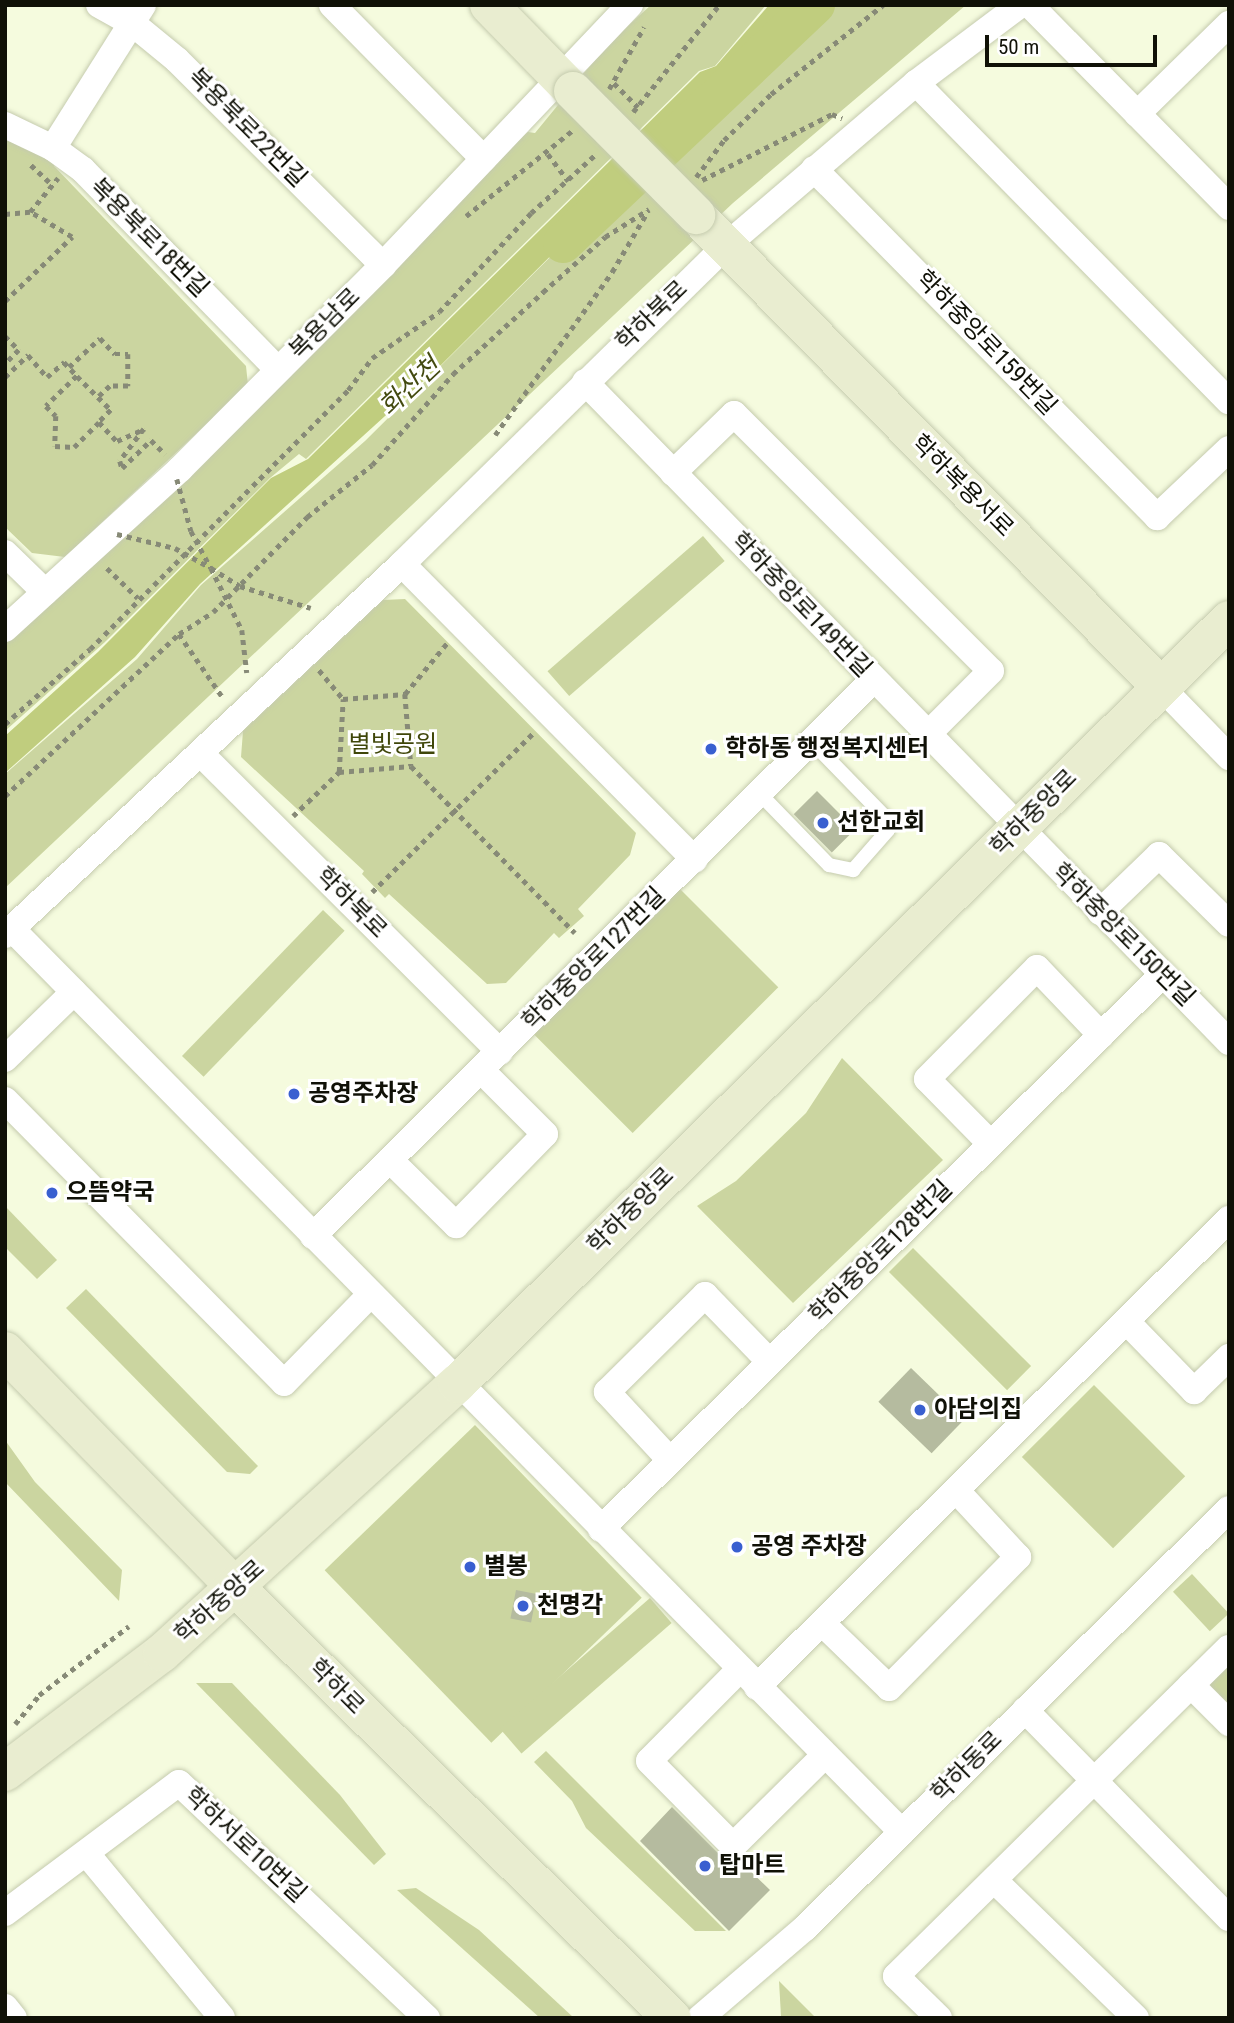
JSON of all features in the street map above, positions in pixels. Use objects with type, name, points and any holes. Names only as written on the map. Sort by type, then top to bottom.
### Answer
[{"type":"street","name":"복용북로22번길","points":[[99,5],[137,14],[383,265]]},
{"type":"street","points":[[332,5],[484,159]]},
{"type":"street","points":[[489,5],[580,97]]},
{"type":"street","name":"학하북로","points":[[9,932],[402,564],[727,245],[916,83],[1020,5]]},
{"type":"street","points":[[1030,5],[1229,207]]},
{"type":"street","name":"복용남로","points":[[5,629],[179,474],[484,159],[580,97],[640,10]]},
{"type":"street","points":[[53,148],[137,14]]},
{"type":"street","points":[[1137,114],[1229,24]]},
{"type":"street","points":[[916,83],[1229,401]]},
{"type":"street","name":"학하복용서로","points":[[580,97],[1229,757]]},
{"type":"street","name":"복용북로18번길","points":[[5,125],[53,148],[133,219],[278,370]]},
{"type":"street","name":"학하중앙로159번길","points":[[814,169],[1157,517],[1229,449]]},
{"type":"street","name":"학하중앙로149번길","points":[[585,382],[1018,828]]},
{"type":"street","points":[[673,473],[734,414],[992,671],[927,735]]},
{"type":"street","points":[[5,553],[45,592]]},
{"type":"street","points":[[402,564],[695,860]]},
{"type":"street","name":"학하중앙로","points":[[5,1772],[162,1653],[457,1384],[1229,620]]},
{"type":"street","name":"학하중앙로127번길","points":[[313,1236],[761,795],[873,680]]},
{"type":"street","name":"학하북로","points":[[201,754],[500,1052]]},
{"type":"street","name":"학하중앙로150번길","points":[[1018,828],[1229,1042]]},
{"type":"street","points":[[1100,912],[1159,855],[1229,924]]},
{"type":"street","points":[[9,932],[74,992],[457,1384],[902,1832]]},
{"type":"street","points":[[991,1144],[927,1079],[1037,968],[1101,1035]]},
{"type":"street","name":"학하중앙로128번길","points":[[601,1529],[1162,975]]},
{"type":"street","points":[[5,1059],[74,992]]},
{"type":"street","points":[[390,1160],[456,1225],[545,1134],[481,1070]]},
{"type":"street","points":[[5,1100],[284,1382],[370,1295]]},
{"type":"street","points":[[825,1755],[733,1846],[649,1761],[749,1678],[822,1623],[1229,1219]]},
{"type":"street","points":[[670,1460],[607,1392],[695,1304],[705,1295],[770,1362]]},
{"type":"street","points":[[1126,1321],[1194,1391],[1229,1357]]},
{"type":"street","name":"학하로","points":[[5,1351],[236,1588],[672,2018]]},
{"type":"street","points":[[822,1623],[888,1688],[1018,1556],[956,1490]]},
{"type":"street","name":"학하동로","points":[[700,2018],[805,1928],[1229,1509]]},
{"type":"street","points":[[939,2018],[896,1976],[1229,1648]]},
{"type":"street","points":[[1191,1685],[1229,1723]]},
{"type":"street","points":[[1025,1710],[1229,1918]]},
{"type":"street","name":"학하서로10번길","points":[[87,1854],[179,1783],[427,2018]]},
{"type":"street","points":[[5,1913],[87,1854],[222,2018]]},
{"type":"street","points":[[994,1880],[1136,2018]]},
{"type":"street","points":[[5,2007],[14,2018]]},
{"type":"lane","points":[[761,795],[830,865],[853,870],[888,830],[887,819],[813,743]]},
{"type":"path","points":[[631,116],[719,5]]},
{"type":"path","points":[[846,120],[832,114],[689,186],[747,116],[883,5]]},
{"type":"path","points":[[462,219],[548,154],[580,97],[614,83],[640,10]]},
{"type":"path","points":[[614,83],[638,107]]},
{"type":"path","points":[[5,724],[138,598],[348,390],[372,358],[439,312],[531,213],[598,152]]},
{"type":"path","points":[[548,154],[568,181]]},
{"type":"path","points":[[30,212],[50,184]]},
{"type":"path","points":[[5,796],[178,634],[213,612],[307,517],[372,465],[453,374],[543,292],[605,237],[660,203]]},
{"type":"path","points":[[495,435],[612,272],[650,209]]},
{"type":"path","points":[[5,214],[30,212],[72,237],[5,301]]},
{"type":"path","points":[[5,336],[19,350],[5,364]]},
{"type":"path","points":[[69,367],[100,338],[115,354],[128,354],[128,386],[110,386],[98,397]]},
{"type":"path","points":[[5,377],[28,355],[47,377],[64,362],[69,367],[111,410],[74,447],[55,446],[56,416],[46,406],[77,376]]},
{"type":"path","points":[[99,422],[117,441],[144,429],[120,461],[122,468],[151,440],[179,474],[191,531],[242,630],[247,673]]},
{"type":"path","points":[[117,534],[175,548],[250,590],[312,608]]},
{"type":"path","points":[[103,564],[138,598]]},
{"type":"path","points":[[178,634],[222,696]]},
{"type":"path","points":[[453,636],[405,694],[411,766],[575,933]]},
{"type":"path","points":[[311,662],[343,699],[339,772]]},
{"type":"path","points":[[343,699],[405,694]]},
{"type":"path","points":[[371,893],[541,726]]},
{"type":"path","points":[[292,817],[339,772],[411,766]]},
{"type":"path","points":[[6,1735],[39,1695],[129,1626]]},
{"type":"green space","points":[[651,5],[766,5],[715,66],[699,71],[306,459],[299,454],[270,478],[105,642],[5,731],[5,642],[101,555],[506,150],[528,132],[535,133],[608,44]]},
{"type":"green space","points":[[815,5],[966,5],[733,203],[5,888],[5,774],[137,659],[201,585],[365,441],[675,133]]},
{"type":"green space","points":[[5,130],[57,158],[54,166],[246,366],[248,385],[65,557],[32,553],[5,527]]},
{"type":"green space","points":[[703,536],[725,561],[569,696],[548,671]]},
{"type":"green space","name":"별빛공원","points":[[405,599],[636,833],[630,855],[578,909],[584,916],[559,938],[554,933],[506,983],[487,984],[389,894],[385,898],[362,874],[364,871],[241,757],[243,731],[383,600]]},
{"type":"green space","points":[[680,889],[778,987],[633,1133],[534,1035]]},
{"type":"green space","points":[[323,910],[345,931],[204,1077],[182,1056]]},
{"type":"green space","points":[[842,1058],[943,1160],[793,1303],[697,1206],[736,1181],[806,1113]]},
{"type":"green space","points":[[5,1206],[57,1260],[37,1279],[5,1247]]},
{"type":"green space","points":[[913,1248],[1031,1366],[1007,1390],[889,1272]]},
{"type":"green space","points":[[86,1289],[258,1466],[250,1474],[227,1472],[66,1308]]},
{"type":"green space","points":[[1094,1385],[1185,1476],[1113,1548],[1022,1457]]},
{"type":"green space","points":[[475,1425],[642,1598],[491,1743],[325,1570]]},
{"type":"green space","points":[[5,1440],[35,1482],[122,1570],[119,1601],[5,1482]]},
{"type":"green space","points":[[1192,1574],[1229,1613],[1210,1631],[1173,1592]]},
{"type":"green space","points":[[650,1598],[672,1623],[521,1753],[500,1729]]},
{"type":"green space","points":[[1229,1652],[1229,1709],[1210,1691],[1211,1670]]},
{"type":"green space","points":[[196,1683],[232,1683],[340,1795],[386,1854],[374,1865]]},
{"type":"green space","points":[[546,1751],[726,1931],[695,1931],[586,1828],[572,1801],[534,1762]]},
{"type":"green space","points":[[416,1888],[479,1930],[574,2018],[540,2018],[397,1890]]},
{"type":"green space","points":[[779,1981],[816,2018],[781,2016]]},
{"type":"water","points":[[769,5],[814,5],[673,134],[439,367],[200,584],[135,657],[5,773],[5,736],[98,652],[271,478],[308,459],[700,72],[716,66]]},
{"type":"building","name":"선한교회","points":[[817,791],[855,829],[832,853],[794,814]]},
{"type":"building","name":"아담의집","points":[[911,1368],[964,1419],[932,1453],[878,1402]]},
{"type":"building","name":"천명각","points":[[516,1590],[537,1594],[531,1622],[510,1618]]},
{"type":"building","name":"탑마트","points":[[672,1807],[722,1857],[739,1860],[770,1890],[729,1931],[640,1841]]},
{"type":"waterway","name":"화산천","points":[[563,243],[815,5]]},
{"type":"place","name":"학하동 행정복지센터","points":[[711,749]]},
{"type":"place","name":"선한교회","points":[[823,823]]},
{"type":"place","name":"공영주차장","points":[[294,1094]]},
{"type":"place","name":"으뜸약국","points":[[52,1193]]},
{"type":"place","name":"아담의집","points":[[920,1410]]},
{"type":"place","name":"공영 주차장","points":[[737,1547]]},
{"type":"place","name":"별봉","points":[[470,1567]]},
{"type":"place","name":"천명각","points":[[523,1606]]},
{"type":"place","name":"탑마트","points":[[705,1866]]}]
